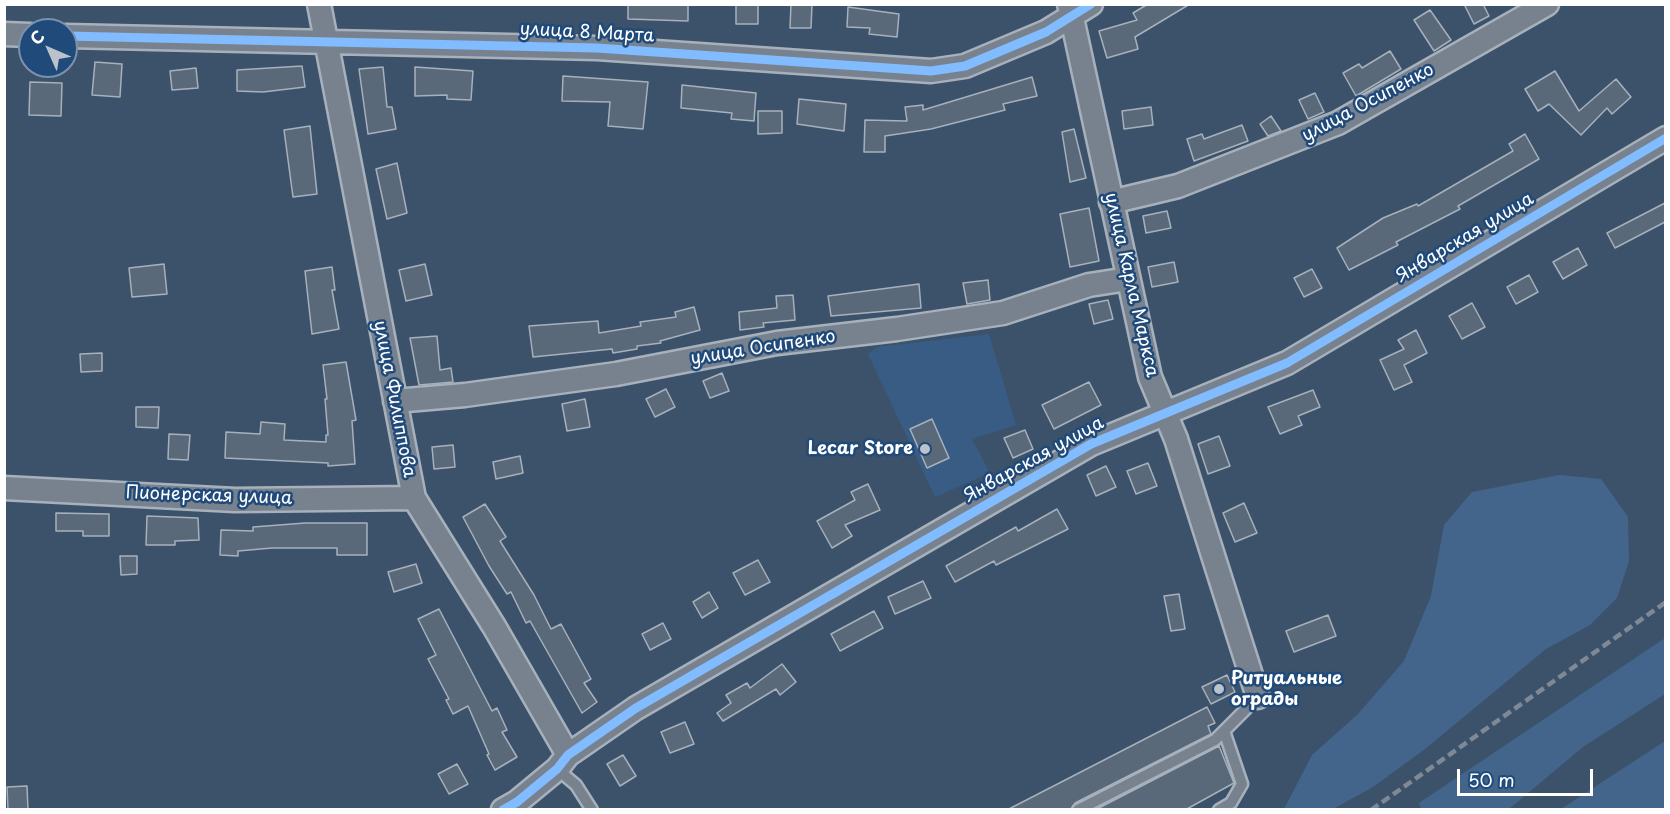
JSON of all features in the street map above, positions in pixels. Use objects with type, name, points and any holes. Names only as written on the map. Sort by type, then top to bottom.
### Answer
[{"type":"street","name":"улица Филиппова","points":[[319,4],[414,498],[495,628],[562,762]]},
{"type":"street","name":"улица 8 Марта","points":[[78,36],[597,48],[931,71],[965,66],[1046,32],[1070,10],[1091,4]]},
{"type":"street","name":"улица Осипенко","points":[[1112,202],[1178,186],[1338,123],[1547,4]]},
{"type":"street","name":"улица Карла Маркса","points":[[1070,10],[1150,377],[1176,440],[1258,697]]},
{"type":"street","name":"Январская улица","points":[[503,810],[517,801],[562,762],[636,708],[1091,444],[1287,363],[1665,138]]},
{"type":"street","name":"улица Осипенко","points":[[395,401],[465,395],[616,374],[777,343],[897,329],[1002,313],[1089,285],[1128,279]]},
{"type":"street","name":"Пионерская улица","points":[[4,488],[235,500],[414,498]]},
{"type":"lane","points":[[1078,810],[1215,740],[1258,697]]},
{"type":"lane","points":[[1219,810],[1231,803],[1242,784],[1224,731]]},
{"type":"lane","points":[[562,762],[592,810]]},
{"type":"shaded area","points":[[989,334],[1016,425],[972,439],[990,473],[935,497],[868,354],[877,347]]},
{"type":"shaded area","points":[[1559,475],[1601,479],[1628,517],[1629,561],[1617,598],[1590,625],[1546,649],[1425,749],[1373,787],[1333,809],[1284,809],[1312,755],[1357,715],[1404,661],[1431,596],[1444,525],[1472,492]]},
{"type":"shaded area","points":[[1665,638],[1665,694],[1583,747],[1509,809],[1421,809],[1419,803]]},
{"type":"shaded area","points":[[1665,741],[1665,809],[1561,809]]},
{"type":"building","points":[[628,4],[688,4],[688,21],[628,19]]},
{"type":"building","points":[[736,4],[758,4],[758,24],[736,24]]},
{"type":"building","points":[[791,4],[812,4],[811,28],[790,28]]},
{"type":"building","points":[[1148,4],[1190,4],[1135,37],[1138,49],[1107,58],[1099,31],[1137,20],[1133,13]]},
{"type":"building","points":[[1464,4],[1483,4],[1489,16],[1474,24]]},
{"type":"building","points":[[848,7],[899,14],[897,37],[869,34],[870,28],[847,27]]},
{"type":"building","points":[[1430,10],[1451,40],[1434,51],[1414,20]]},
{"type":"building","points":[[1390,51],[1401,69],[1356,96],[1343,73],[1359,64],[1362,68]]},
{"type":"building","points":[[95,62],[122,64],[120,97],[92,95]]},
{"type":"building","points":[[302,66],[305,87],[263,92],[237,91],[237,70]]},
{"type":"building","points":[[383,67],[387,107],[392,107],[396,129],[368,134],[359,69]]},
{"type":"building","points":[[415,67],[473,71],[471,100],[447,99],[447,95],[415,96]]},
{"type":"building","points":[[196,68],[198,88],[172,90],[170,71]]},
{"type":"building","points":[[1555,71],[1579,111],[1616,79],[1631,97],[1612,114],[1607,108],[1581,135],[1549,104],[1538,111],[1525,89]]},
{"type":"building","points":[[563,76],[648,82],[643,129],[608,126],[610,102],[562,101]]},
{"type":"building","points":[[1032,77],[1037,96],[1003,104],[1005,110],[931,129],[885,136],[885,152],[864,152],[865,120],[907,121],[905,107],[923,105],[923,110]]},
{"type":"building","points":[[30,82],[62,83],[61,116],[29,115]]},
{"type":"building","points":[[682,85],[756,93],[754,121],[731,119],[732,113],[681,108]]},
{"type":"building","points":[[1315,93],[1324,112],[1308,119],[1299,100]]},
{"type":"building","points":[[799,99],[846,104],[844,131],[797,124]]},
{"type":"building","points":[[1151,107],[1153,125],[1124,129],[1122,111]]},
{"type":"building","points":[[758,111],[782,111],[782,133],[758,134]]},
{"type":"building","points":[[1271,116],[1281,131],[1268,136],[1260,124]]},
{"type":"building","points":[[1242,125],[1248,141],[1194,161],[1187,139],[1202,134],[1204,139]]},
{"type":"building","points":[[310,126],[317,194],[293,197],[284,130]]},
{"type":"building","points":[[1074,129],[1086,178],[1070,182],[1062,132]]},
{"type":"building","points":[[1525,134],[1539,159],[1458,206],[1460,209],[1396,242],[1398,245],[1349,270],[1337,248],[1383,218],[1417,204],[1418,206],[1513,151],[1509,144]]},
{"type":"building","points":[[397,163],[407,213],[387,219],[376,169]]},
{"type":"building","points":[[1665,203],[1665,222],[1615,248],[1607,233]]},
{"type":"building","points":[[1089,208],[1099,261],[1070,267],[1060,214]]},
{"type":"building","points":[[1167,211],[1171,228],[1146,233],[1143,216]]},
{"type":"building","points":[[1578,248],[1587,265],[1563,279],[1553,262]]},
{"type":"building","points":[[1174,262],[1178,282],[1152,287],[1148,267]]},
{"type":"building","points":[[164,264],[167,294],[132,297],[129,268]]},
{"type":"building","points":[[425,264],[432,295],[406,301],[399,270]]},
{"type":"building","points":[[332,267],[335,290],[332,290],[339,329],[312,334],[305,271]]},
{"type":"building","points":[[1312,269],[1322,288],[1304,297],[1294,278]]},
{"type":"building","points":[[1529,275],[1538,292],[1516,304],[1507,287]]},
{"type":"building","points":[[988,280],[990,300],[967,304],[963,283]]},
{"type":"building","points":[[919,284],[921,308],[831,316],[828,296]]},
{"type":"building","points":[[793,295],[795,320],[763,323],[764,327],[740,330],[739,312],[777,308],[776,296]]},
{"type":"building","points":[[1108,300],[1113,319],[1094,324],[1089,304]]},
{"type":"building","points":[[1472,303],[1485,327],[1462,339],[1449,316]]},
{"type":"building","points":[[694,307],[700,330],[660,341],[661,343],[637,346],[637,349],[613,353],[612,349],[533,357],[529,326],[598,321],[599,333],[641,326],[640,322],[676,317],[675,312]]},
{"type":"building","points":[[1416,330],[1427,353],[1404,365],[1412,382],[1394,390],[1380,360],[1404,349],[1398,340]]},
{"type":"building","points":[[437,336],[440,370],[451,368],[453,382],[419,385],[410,338]]},
{"type":"building","points":[[102,353],[102,371],[81,372],[80,354]]},
{"type":"building","points":[[346,362],[356,420],[352,421],[355,464],[328,466],[328,463],[225,458],[226,432],[260,434],[261,422],[285,424],[284,440],[326,442],[326,435],[328,435],[325,399],[327,399],[323,365]]},
{"type":"building","points":[[722,373],[729,391],[710,398],[703,381]]},
{"type":"building","points":[[1089,382],[1101,405],[1054,429],[1042,405]]},
{"type":"building","points":[[666,389],[675,407],[655,417],[646,399]]},
{"type":"building","points":[[1313,390],[1320,407],[1298,416],[1302,425],[1280,434],[1268,407]]},
{"type":"building","points":[[585,399],[590,427],[567,431],[562,404]]},
{"type":"building","points":[[136,407],[159,407],[158,428],[136,427]]},
{"type":"building","points":[[932,419],[949,458],[927,468],[910,429]]},
{"type":"building","points":[[1025,430],[1033,449],[1013,458],[1004,438]]},
{"type":"building","points":[[169,434],[190,435],[188,460],[168,459]]},
{"type":"building","points":[[1219,436],[1230,466],[1208,474],[1198,444]]},
{"type":"building","points":[[453,445],[455,467],[434,469],[432,447]]},
{"type":"building","points":[[520,456],[523,473],[496,479],[493,462]]},
{"type":"building","points":[[1148,463],[1157,486],[1136,494],[1127,471]]},
{"type":"building","points":[[1106,466],[1116,487],[1096,496],[1087,475]]},
{"type":"building","points":[[868,484],[880,510],[845,525],[852,536],[832,548],[817,521],[855,500],[851,492]]},
{"type":"building","points":[[1244,503],[1257,533],[1235,542],[1223,513]]},
{"type":"building","points":[[485,504],[506,537],[500,541],[534,595],[551,629],[561,624],[591,679],[584,683],[597,702],[582,713],[530,621],[526,623],[511,592],[507,594],[463,517]]},
{"type":"building","points":[[1057,509],[1068,529],[996,565],[994,561],[955,582],[946,566],[1016,527],[1018,531]]},
{"type":"building","points":[[56,513],[109,514],[109,536],[83,536],[83,531],[56,531]]},
{"type":"building","points":[[147,516],[198,518],[199,540],[175,541],[175,545],[146,545]]},
{"type":"building","points":[[305,523],[367,523],[367,555],[337,555],[337,548],[272,548],[238,551],[238,556],[220,555],[221,530],[253,531],[253,527]]},
{"type":"building","points":[[120,556],[137,556],[137,574],[121,575]]},
{"type":"building","points":[[758,560],[770,582],[745,595],[733,573]]},
{"type":"building","points":[[416,564],[422,583],[394,592],[388,572]]},
{"type":"building","points":[[923,581],[931,598],[895,614],[888,597]]},
{"type":"building","points":[[709,592],[718,608],[702,618],[693,602]]},
{"type":"building","points":[[1179,594],[1185,629],[1171,631],[1164,596]]},
{"type":"building","points":[[439,609],[492,711],[497,708],[507,730],[502,732],[517,757],[495,770],[468,706],[453,714],[446,700],[449,699],[428,659],[436,655],[418,619]]},
{"type":"building","points":[[874,611],[883,628],[840,651],[831,634]]},
{"type":"building","points":[[1328,615],[1336,636],[1294,652],[1286,631]]},
{"type":"building","points":[[663,623],[671,639],[650,650],[642,634]]},
{"type":"building","points":[[782,664],[796,682],[780,695],[776,689],[723,721],[717,713],[731,703],[726,695],[747,683],[750,688]]},
{"type":"building","name":"Ритуальные ограды","points":[[1227,675],[1235,692],[1211,704],[1202,687]]},
{"type":"building","points":[[1207,707],[1215,723],[1208,726],[1211,734],[1075,803],[1071,810],[1007,810]]},
{"type":"building","points":[[685,722],[694,744],[670,753],[661,732]]},
{"type":"building","points":[[1219,746],[1234,783],[1185,810],[1095,810]]},
{"type":"building","points":[[623,755],[636,776],[620,786],[607,764]]},
{"type":"building","points":[[457,764],[468,784],[449,794],[438,774]]},
{"type":"building","points":[[27,786],[28,810],[8,810],[7,787]]},
{"type":"railway","points":[[1371,810],[1666,602]]},
{"type":"cycle path","points":[[78,36],[597,48],[931,71],[965,66],[1046,32],[1091,4]]},
{"type":"cycle path","points":[[503,810],[517,802],[557,769],[568,755],[636,708],[1091,444],[1287,363],[1666,138]]},
{"type":"place","name":"Lecar Store","points":[[925,449]]},
{"type":"place","name":"Ритуальные ограды","points":[[1219,689]]}]
